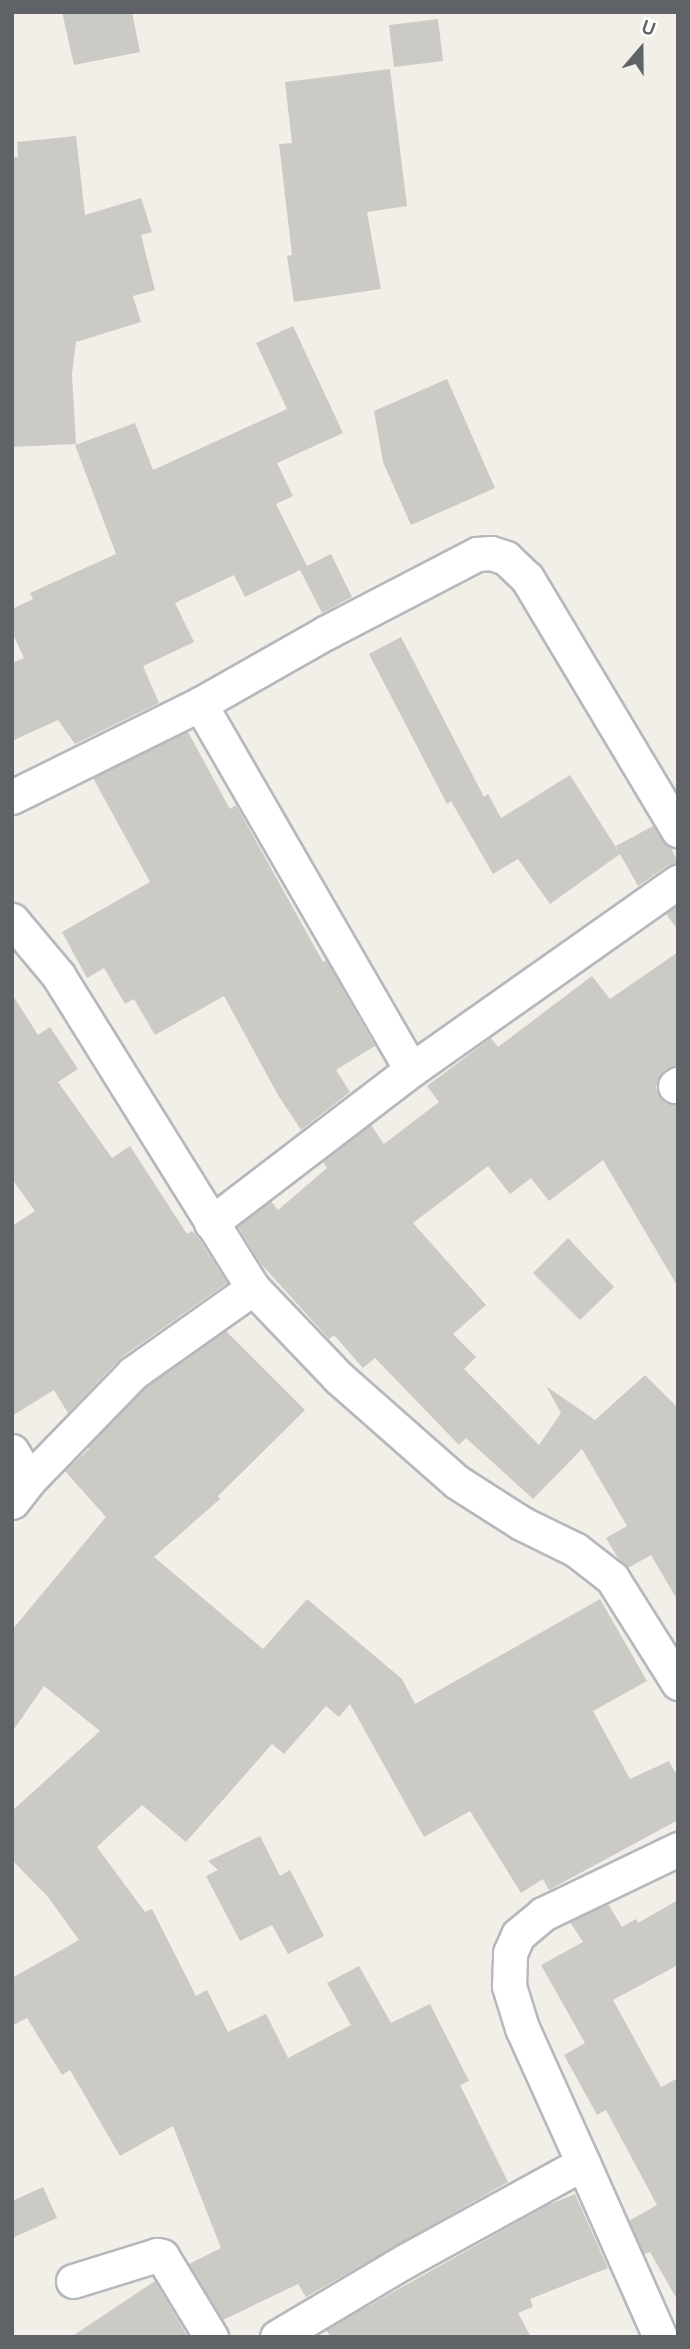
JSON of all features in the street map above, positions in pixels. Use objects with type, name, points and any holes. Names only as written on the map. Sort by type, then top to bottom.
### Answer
[{"type":"street","points":[[12,797],[200,704],[325,633],[477,554],[491,553],[506,558],[527,578],[678,830]]},
{"type":"street","points":[[200,704],[411,1070]]},
{"type":"street","points":[[211,1223],[411,1070],[678,882]]},
{"type":"street","points":[[12,920],[58,975],[253,1288],[339,1378],[408,1442],[457,1482],[521,1522],[576,1550],[612,1578],[678,1683]]},
{"type":"street","points":[[21,1491],[133,1373],[253,1288]]},
{"type":"street","points":[[12,1451],[21,1491]]},
{"type":"street","points":[[660,2337],[522,2028],[509,1986],[510,1953],[518,1936],[543,1914],[678,1849]]},
{"type":"street","points":[[277,2337],[405,2261],[583,2163]]},
{"type":"street","points":[[73,2281],[157,2255],[162,2256],[211,2337]]},
{"type":"building","points":[[62,12],[132,12],[140,52],[74,65]]},
{"type":"building","points":[[438,19],[443,61],[394,67],[389,25]]},
{"type":"building","points":[[390,69],[407,206],[367,212],[381,289],[294,302],[287,256],[292,255],[279,144],[292,143],[285,82]]},
{"type":"building","points":[[76,136],[85,215],[141,198],[152,232],[141,235],[155,290],[133,296],[141,322],[76,342],[72,374],[76,444],[12,447],[12,157],[18,157],[17,142]]},
{"type":"building","points":[[293,326],[343,433],[277,463],[293,496],[276,504],[307,566],[331,554],[352,597],[322,613],[300,570],[245,597],[234,575],[175,603],[194,642],[143,666],[159,703],[75,744],[58,720],[12,741],[12,663],[24,658],[12,632],[12,609],[33,599],[30,593],[116,554],[75,445],[135,423],[153,470],[287,409],[256,343]]},
{"type":"building","points":[[447,379],[495,488],[411,525],[383,462],[374,411]]},
{"type":"building","points":[[401,637],[484,797],[488,794],[501,818],[570,775],[619,852],[616,846],[653,826],[671,848],[678,863],[667,866],[638,886],[620,854],[550,904],[518,859],[493,874],[451,801],[447,804],[369,654]]},
{"type":"building","points":[[188,732],[230,809],[236,805],[323,962],[326,960],[375,1046],[336,1070],[350,1092],[301,1130],[278,1095],[224,996],[155,1035],[134,999],[125,1004],[104,968],[87,978],[62,932],[150,882],[93,778]]},
{"type":"building","points":[[678,906],[678,930],[666,914]]},
{"type":"building","points":[[678,952],[678,1065],[664,1070],[656,1087],[659,1096],[666,1103],[678,1105],[678,1287],[603,1160],[549,1201],[531,1178],[510,1194],[488,1166],[413,1223],[486,1305],[453,1334],[476,1357],[464,1369],[539,1445],[561,1413],[546,1386],[595,1420],[645,1375],[678,1408],[678,1601],[651,1555],[628,1568],[618,1558],[606,1538],[627,1526],[582,1449],[533,1499],[466,1438],[459,1445],[375,1358],[363,1368],[334,1335],[329,1339],[261,1264],[238,1227],[271,1201],[278,1210],[327,1168],[323,1162],[371,1125],[384,1144],[439,1102],[427,1086],[491,1038],[498,1047],[592,976],[610,999]]},
{"type":"building","points":[[12,994],[38,1035],[50,1027],[78,1069],[58,1082],[112,1158],[130,1146],[187,1234],[192,1231],[200,1240],[227,1283],[122,1357],[68,1413],[54,1390],[12,1416],[12,1226],[35,1211],[12,1179]]},
{"type":"building","points":[[568,1238],[614,1287],[580,1320],[533,1273]]},
{"type":"building","points":[[226,1331],[305,1410],[218,1496],[220,1499],[154,1557],[263,1649],[307,1599],[402,1679],[415,1704],[600,1599],[647,1681],[593,1711],[630,1779],[669,1761],[678,1777],[678,1820],[549,1890],[543,1879],[521,1893],[470,1811],[424,1837],[350,1704],[339,1717],[326,1706],[284,1754],[272,1744],[186,1842],[142,1805],[97,1847],[145,1912],[152,1909],[196,1996],[207,1990],[228,2032],[266,2014],[288,2058],[351,2025],[327,1983],[359,1966],[391,2023],[430,2004],[469,2081],[460,2085],[508,2182],[306,2297],[298,2284],[223,2320],[189,2264],[221,2248],[173,2126],[120,2156],[70,2070],[62,2075],[27,2018],[12,2026],[12,1978],[79,1940],[48,1897],[12,1860],[12,1811],[100,1731],[44,1686],[12,1732],[12,1630],[106,1517],[65,1471],[146,1388]]},
{"type":"building","points":[[260,1836],[280,1876],[290,1870],[324,1936],[288,1954],[272,1925],[240,1941],[206,1876],[218,1870],[208,1861]]},
{"type":"building","points":[[678,1900],[678,1965],[613,2000],[661,2087],[678,2078],[678,2301],[650,2252],[644,2254],[629,2221],[657,2205],[606,2110],[597,2115],[564,2055],[585,2043],[541,1965],[583,1942],[570,1922],[608,1904],[622,1927],[636,1919],[638,1923]]},
{"type":"building","points":[[43,2187],[57,2218],[12,2238],[12,2201]]},
{"type":"building","points":[[575,2194],[608,2268],[530,2299],[533,2307],[518,2313],[531,2337],[331,2337],[326,2330],[546,2206]]},
{"type":"building","points":[[155,2281],[188,2337],[71,2337]]}]
